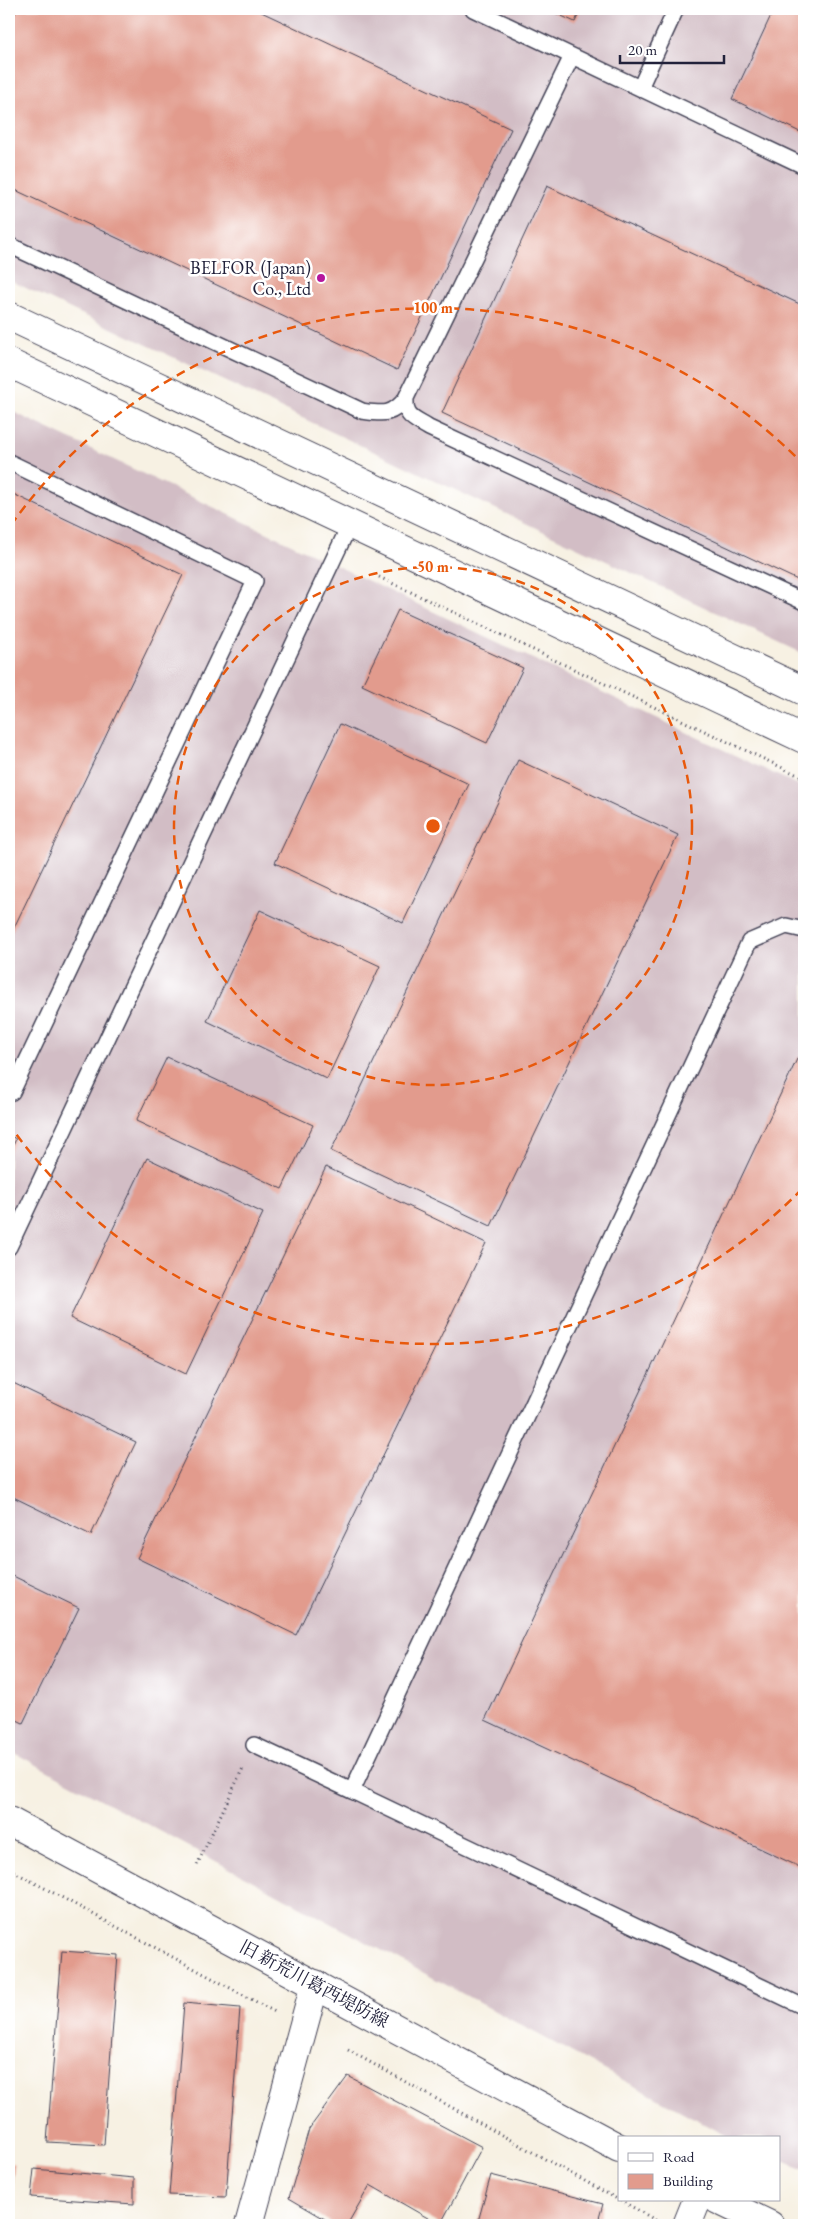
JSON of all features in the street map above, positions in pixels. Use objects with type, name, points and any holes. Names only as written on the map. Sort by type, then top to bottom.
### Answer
[{"type":"street","points":[[9,316],[804,691]]},
{"type":"street","points":[[9,363],[804,739]]},
{"type":"street","name":"旧 新荒川葛西堤防線","points":[[9,1822],[618,2147]]},
{"type":"street","points":[[248,2225],[315,1984]]},
{"type":"street","points":[[687,2225],[697,2202]]},
{"type":"street","points":[[722,2202],[770,2225]]},
{"type":"lane","points":[[473,9],[804,166]]},
{"type":"lane","points":[[640,88],[676,9]]},
{"type":"lane","points":[[9,245],[362,411],[381,414],[397,410],[406,398],[572,56]]},
{"type":"lane","points":[[406,398],[405,410],[410,417],[428,428],[804,602]]},
{"type":"lane","points":[[9,462],[255,581],[12,1092],[9,1090]]},
{"type":"lane","points":[[9,1247],[350,524]]},
{"type":"lane","points":[[352,1791],[748,942],[786,926],[804,930]]},
{"type":"lane","points":[[254,1745],[804,2007]]},
{"type":"path","points":[[379,577],[804,778]]},
{"type":"path","points":[[197,1865],[254,1745]]},
{"type":"path","points":[[9,1869],[278,2014]]},
{"type":"path","points":[[348,2050],[618,2199]]},
{"type":"path","points":[[624,2202],[657,2221]]},
{"type":"shaded area","points":[[9,9],[804,9],[804,654],[9,280]]},
{"type":"shaded area","points":[[9,410],[804,788],[804,2170],[780,2159],[780,2136],[727,2136],[9,1750]]},
{"type":"building","name":"BELFOR (Japan) Co., Ltd","points":[[17,9],[255,9],[511,129],[397,370],[9,187],[9,27]]},
{"type":"building","points":[[546,9],[581,9],[575,22]]},
{"type":"building","points":[[774,9],[804,9],[804,134],[732,99]]},
{"type":"building","points":[[547,186],[804,306],[804,583],[442,413]]},
{"type":"building","points":[[9,492],[183,575],[9,938]]},
{"type":"building","points":[[398,610],[523,668],[487,743],[362,685]]},
{"type":"building","points":[[340,724],[469,784],[403,923],[275,863]]},
{"type":"building","points":[[518,760],[678,835],[491,1226],[331,1151]]},
{"type":"building","points":[[260,910],[380,966],[327,1079],[207,1021]]},
{"type":"building","points":[[167,1057],[313,1125],[282,1189],[136,1121]]},
{"type":"building","points":[[798,1057],[804,1060],[804,1869],[485,1720]]},
{"type":"building","points":[[9,1135],[16,1139],[9,1154]]},
{"type":"building","points":[[147,1158],[263,1213],[186,1374],[70,1318]]},
{"type":"building","points":[[326,1167],[486,1243],[296,1635],[137,1558]]},
{"type":"building","points":[[9,1381],[136,1442],[91,1535],[9,1495]]},
{"type":"building","points":[[9,1574],[79,1608],[23,1723],[9,1716]]},
{"type":"building","points":[[62,1951],[118,1955],[104,2145],[47,2142]]},
{"type":"building","points":[[184,2003],[240,2008],[226,2197],[169,2195]]},
{"type":"building","points":[[348,2076],[482,2147],[440,2225],[370,2185],[347,2225],[335,2225],[289,2198],[309,2129]]},
{"type":"building","points":[[9,2163],[14,2164],[10,2219],[9,2219]]},
{"type":"building","points":[[34,2169],[134,2178],[134,2204],[31,2197]]},
{"type":"building","points":[[491,2175],[603,2204],[597,2225],[477,2225]]},
{"type":"place","name":"BELFOR (Japan) Co., Ltd","points":[[321,278]]}]
